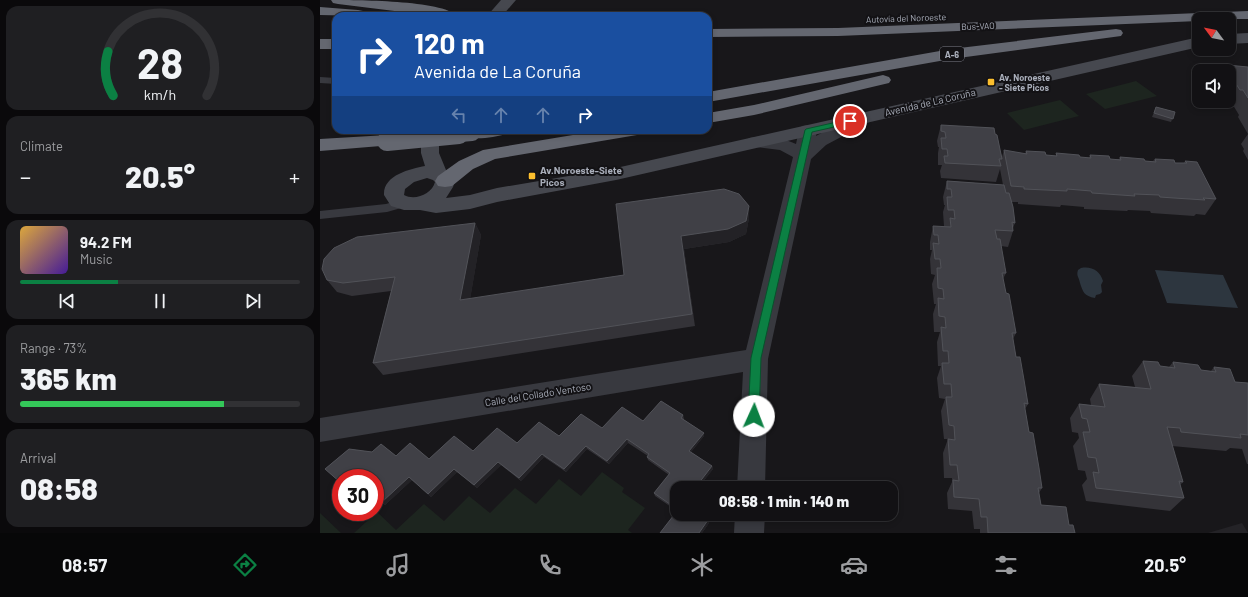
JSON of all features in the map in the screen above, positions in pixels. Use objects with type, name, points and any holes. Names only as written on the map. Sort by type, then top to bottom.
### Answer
[{"type":"highway","points":[[338,0],[437,12]]},
{"type":"highway","name":"Autovía del Noroeste","points":[[712,24],[981,16],[1248,5]]},
{"type":"highway","points":[[320,11],[336,12]]},
{"type":"highway","name":"Bus-VAO","points":[[712,33],[838,32],[1248,15]]},
{"type":"highway","points":[[320,19],[332,20]]},
{"type":"highway","points":[[1236,25],[1248,24]]},
{"type":"highway","name":"A-6","points":[[712,96],[951,54],[1094,36],[1192,27]]},
{"type":"highway","points":[[712,37],[838,32]]},
{"type":"highway","points":[[712,117],[788,102],[934,68],[1067,44],[1094,36]]},
{"type":"highway","points":[[320,44],[332,44]]},
{"type":"highway","points":[[320,145],[472,134]]},
{"type":"highway","points":[[442,179],[456,174],[466,165],[490,154],[612,134]]},
{"type":"street","points":[[498,12],[509,0]]},
{"type":"street","points":[[1236,39],[1248,38]]},
{"type":"street","name":"Avenida de La Coruña","points":[[411,203],[432,206],[470,202],[497,195],[616,174],[1192,44]]},
{"type":"street","points":[[804,155],[820,141],[863,118]]},
{"type":"street","points":[[751,481],[756,358],[804,155],[808,130]]},
{"type":"street","points":[[430,134],[430,153],[442,179],[438,195],[411,203],[398,201],[394,194],[398,184],[410,176],[430,153]]},
{"type":"street","points":[[756,142],[784,145],[804,155]]},
{"type":"street","points":[[410,176],[427,172],[442,179]]},
{"type":"street","name":"Avenida de La Coruña","points":[[442,179],[478,195],[497,195]]},
{"type":"street","name":"Calle del Collado Ventoso","points":[[320,430],[756,358]]},
{"type":"street","points":[[750,521],[750,533]]},
{"type":"lane","points":[[320,80],[332,81]]},
{"type":"lane","points":[[320,216],[387,208],[411,203]]},
{"type":"shaded area","points":[[1136,81],[1157,96],[1105,109],[1086,94]]},
{"type":"shaded area","points":[[1060,100],[1079,116],[1024,130],[1007,113]]},
{"type":"shaded area","points":[[1081,268],[1095,270],[1102,277],[1102,292],[1096,295],[1095,298],[1086,295],[1082,289],[1077,274],[1078,270]]},
{"type":"shaded area","points":[[1155,270],[1223,275],[1238,308],[1167,303]]},
{"type":"shaded area","points":[[602,472],[624,488],[622,492],[645,508],[628,530],[632,533],[354,533],[367,521],[384,521],[384,519],[396,530],[424,504],[444,521],[469,496],[490,513],[515,488],[536,504],[559,479],[581,496]]},
{"type":"shaded area","points":[[320,513],[341,533],[320,533]]},
{"type":"shaded area","points":[[1242,523],[1248,533],[1208,533]]},
{"type":"building","points":[[1236,66],[1248,67],[1248,98],[1243,90],[1240,90],[1236,84]]},
{"type":"building","points":[[1156,107],[1175,112],[1173,119],[1154,113]]},
{"type":"building","points":[[941,125],[994,128],[1002,159],[999,159],[1001,166],[945,163],[944,156],[948,156],[947,149],[942,149],[941,138],[946,138],[945,132],[941,131]]},
{"type":"building","points":[[1004,150],[1027,154],[1026,151],[1045,152],[1046,155],[1057,156],[1056,153],[1079,155],[1080,157],[1091,158],[1090,155],[1109,156],[1110,159],[1121,160],[1120,157],[1144,159],[1145,161],[1156,162],[1155,159],[1174,160],[1175,163],[1187,163],[1185,161],[1197,162],[1216,199],[1203,198],[1205,200],[1134,194],[1135,196],[1092,193],[1091,191],[1067,189],[1067,191],[1024,189],[1024,187],[1011,186]]},
{"type":"building","points":[[947,181],[1004,185],[1006,193],[1009,193],[1015,223],[1012,222],[1013,231],[995,230],[997,239],[1000,239],[1006,273],[1002,273],[1006,293],[1009,294],[1016,333],[1012,333],[1016,357],[1020,357],[1024,380],[1028,404],[1024,403],[1029,432],[1033,433],[1039,468],[1042,488],[1038,488],[1041,505],[1066,507],[1069,525],[1073,525],[1075,533],[988,533],[987,517],[981,517],[979,499],[954,497],[953,480],[959,481],[957,465],[950,465],[948,439],[955,440],[954,426],[949,425],[946,397],[952,397],[951,384],[944,384],[942,363],[949,363],[948,351],[943,351],[941,327],[946,328],[945,317],[939,316],[938,298],[944,299],[943,289],[938,288],[937,268],[941,268],[940,259],[935,259],[933,243],[939,244],[938,235],[934,235],[933,226],[951,227],[950,218],[955,219],[954,210],[948,210],[947,197],[952,197],[951,189],[947,189]]},
{"type":"building","points":[[724,189],[739,194],[749,206],[746,221],[728,229],[681,236],[692,314],[373,363],[395,277],[343,283],[327,280],[322,269],[324,259],[334,248],[357,237],[475,223],[460,300],[624,275],[616,204]]},
{"type":"building","points":[[1143,361],[1158,362],[1160,366],[1175,368],[1173,362],[1198,365],[1201,370],[1216,372],[1214,367],[1230,369],[1235,382],[1248,383],[1248,435],[1240,434],[1241,438],[1181,432],[1180,428],[1167,427],[1183,482],[1179,481],[1184,498],[1096,488],[1093,472],[1099,473],[1096,458],[1088,457],[1083,432],[1090,432],[1087,419],[1082,418],[1079,404],[1105,407],[1099,384],[1151,389]]},
{"type":"building","points":[[661,401],[683,415],[681,418],[704,433],[689,451],[712,466],[700,481],[670,481],[670,504],[654,493],[670,473],[647,457],[649,454],[627,439],[607,461],[586,446],[564,469],[542,454],[519,478],[498,462],[474,485],[454,469],[428,494],[409,477],[384,500],[384,469],[332,469],[332,475],[325,469],[349,449],[372,452],[381,444],[396,456],[410,443],[429,459],[454,436],[473,451],[497,428],[517,443],[539,422],[559,436],[581,414],[602,428],[622,407],[643,421]]},
{"type":"building","points":[[670,520],[707,521],[699,533],[660,533]]},
{"type":"place","name":"Av. Noroeste - Siete Picos","points":[[991,82]]},
{"type":"place","name":"Av.Noroeste-Siete Picos","points":[[532,176]]},
{"type":"route","points":[[754,416],[756,358],[804,155],[808,130],[850,121]]}]
